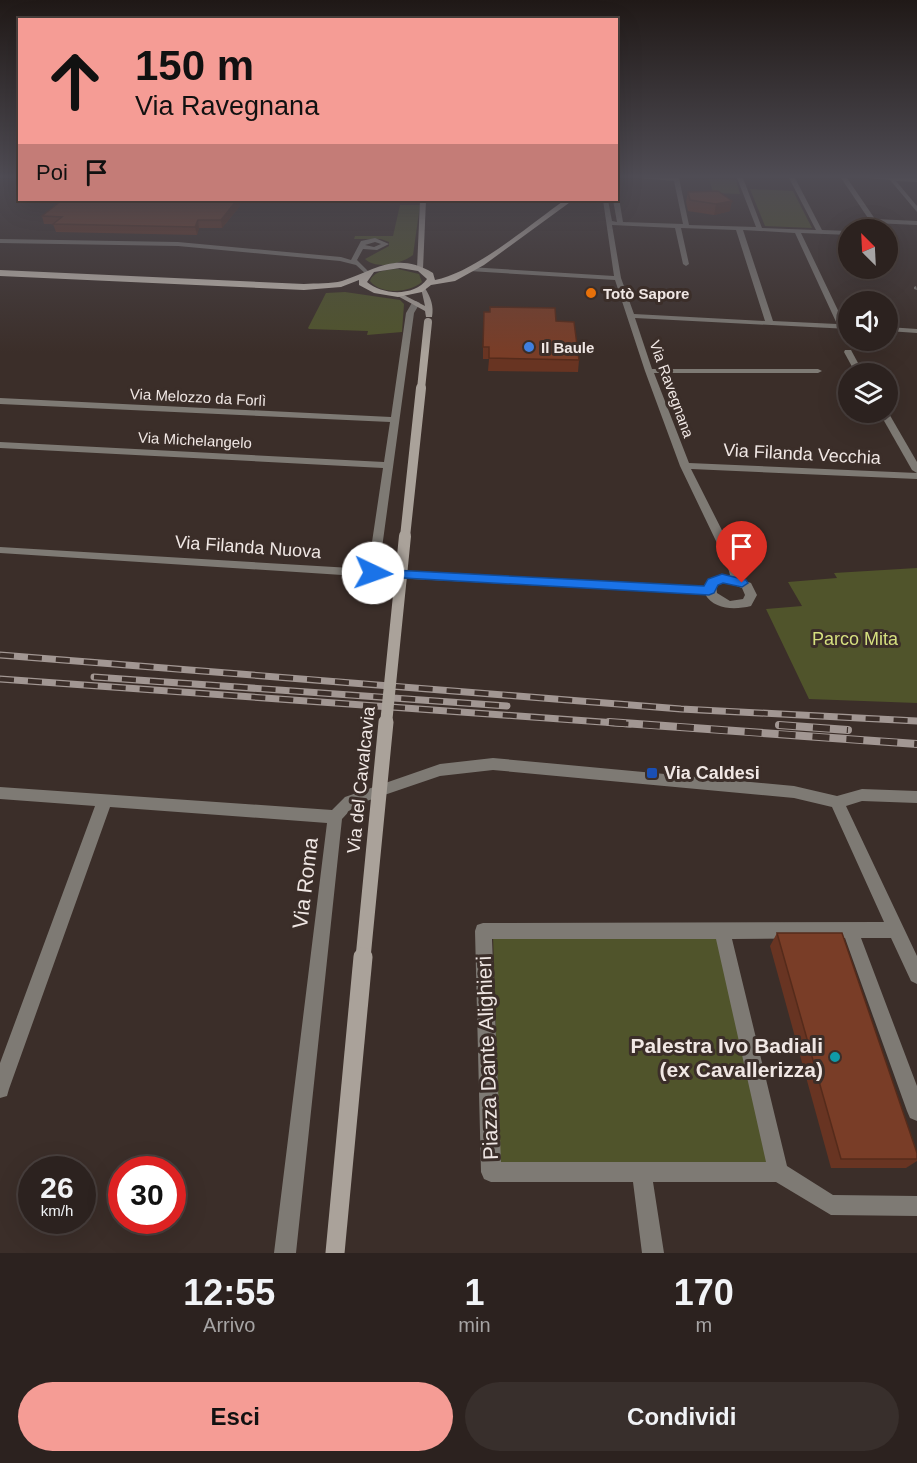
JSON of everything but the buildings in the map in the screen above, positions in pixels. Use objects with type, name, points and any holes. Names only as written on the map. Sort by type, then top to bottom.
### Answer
[{"type":"main road","points":[[421,236],[420,255],[423,271],[431,279],[426,286]]},
{"type":"main road","points":[[398,294],[452,279],[516,236]]},
{"type":"main road","points":[[318,287],[341,284],[391,266],[410,262],[420,255]]},
{"type":"main road","points":[[391,266],[449,274],[469,269]]},
{"type":"main road","points":[[0,273],[370,290],[398,294],[416,303],[429,317]]},
{"type":"main road","points":[[366,274],[362,283],[370,290]]},
{"type":"main road","name":"Via del Cavalcavia","points":[[335,1253],[383,748],[429,317],[426,286]]},
{"type":"street","name":"Via Ravegnana","points":[[611,236],[618,278],[630,316],[685,466],[733,564],[736,580],[747,586],[751,595],[747,603],[742,605],[721,603],[711,595],[709,590]]},
{"type":"street","points":[[683,236],[687,264]]},
{"type":"street","points":[[741,236],[770,323]]},
{"type":"street","points":[[800,236],[838,313]]},
{"type":"street","points":[[0,241],[178,244],[341,259],[358,264]]},
{"type":"street","points":[[366,274],[354,260],[361,245],[369,249],[382,248],[362,260],[364,263],[375,267],[391,266]]},
{"type":"street","points":[[341,259],[356,255]]},
{"type":"street","points":[[469,269],[618,278]]},
{"type":"street","points":[[373,573],[410,313],[416,303]]},
{"type":"street","points":[[630,316],[838,327]]},
{"type":"street","points":[[898,330],[917,331]]},
{"type":"street","points":[[848,352],[854,363]]},
{"type":"street","points":[[649,371],[818,371]]},
{"type":"street","name":"Via Melozzo da Forlì","points":[[0,401],[394,420]]},
{"type":"street","points":[[889,423],[917,471]]},
{"type":"street","name":"Via Michelangelo","points":[[0,445],[388,465]]},
{"type":"street","name":"Via Filanda Vecchia","points":[[685,466],[917,476]]},
{"type":"street","name":"Via Filanda Nuova","points":[[0,550],[373,573],[709,590]]},
{"type":"street","points":[[709,590],[716,580],[736,580]]},
{"type":"street","points":[[335,817],[350,801],[440,770],[493,764],[794,792],[837,802],[862,795],[917,797]]},
{"type":"street","name":"Via Roma","points":[[0,793],[335,817],[285,1253]]},
{"type":"street","points":[[0,1089],[104,802]]},
{"type":"street","points":[[837,802],[917,975]]},
{"type":"street","points":[[850,930],[917,1111]]},
{"type":"street","name":"Piazza Dante Alighieri","points":[[778,1172],[491,1172],[483,931],[896,930]]},
{"type":"street","points":[[722,931],[778,1172],[831,1205],[917,1206]]},
{"type":"street","points":[[642,1173],[653,1253]]},
{"type":"green space","points":[[355,236],[416,236],[413,255],[402,261],[382,265],[365,259],[389,246],[389,242],[381,239],[354,239]]},
{"type":"green space","points":[[398,269],[419,274],[422,282],[410,288],[395,291],[381,289],[370,281],[378,273]]},
{"type":"green space","points":[[345,292],[400,300],[404,304],[402,332],[367,335],[368,331],[308,328],[326,293]]},
{"type":"green space","name":"Parco Mita","points":[[917,568],[917,703],[809,699],[766,609],[802,606],[788,582],[837,578],[834,573]]},
{"type":"green space","points":[[493,935],[716,935],[768,1162],[500,1163]]},
{"type":"railway","points":[[0,655],[681,709],[917,721]]},
{"type":"railway","points":[[94,677],[507,706]]},
{"type":"railway","points":[[0,679],[630,724]]},
{"type":"railway","points":[[609,722],[917,744]]},
{"type":"railway","points":[[779,725],[848,730]]},
{"type":"place","name":"Totò Sapore","points":[[591,293]]},
{"type":"place","name":"Il Baule","points":[[529,347]]},
{"type":"place","name":"Via Caldesi","points":[[652,773]]},
{"type":"place","name":"Palestra Ivo Badiali (ex Cavallerizza)","points":[[835,1057]]},
{"type":"route","points":[[373,573],[709,590],[712,582],[716,580],[729,579],[742,583]]}]
